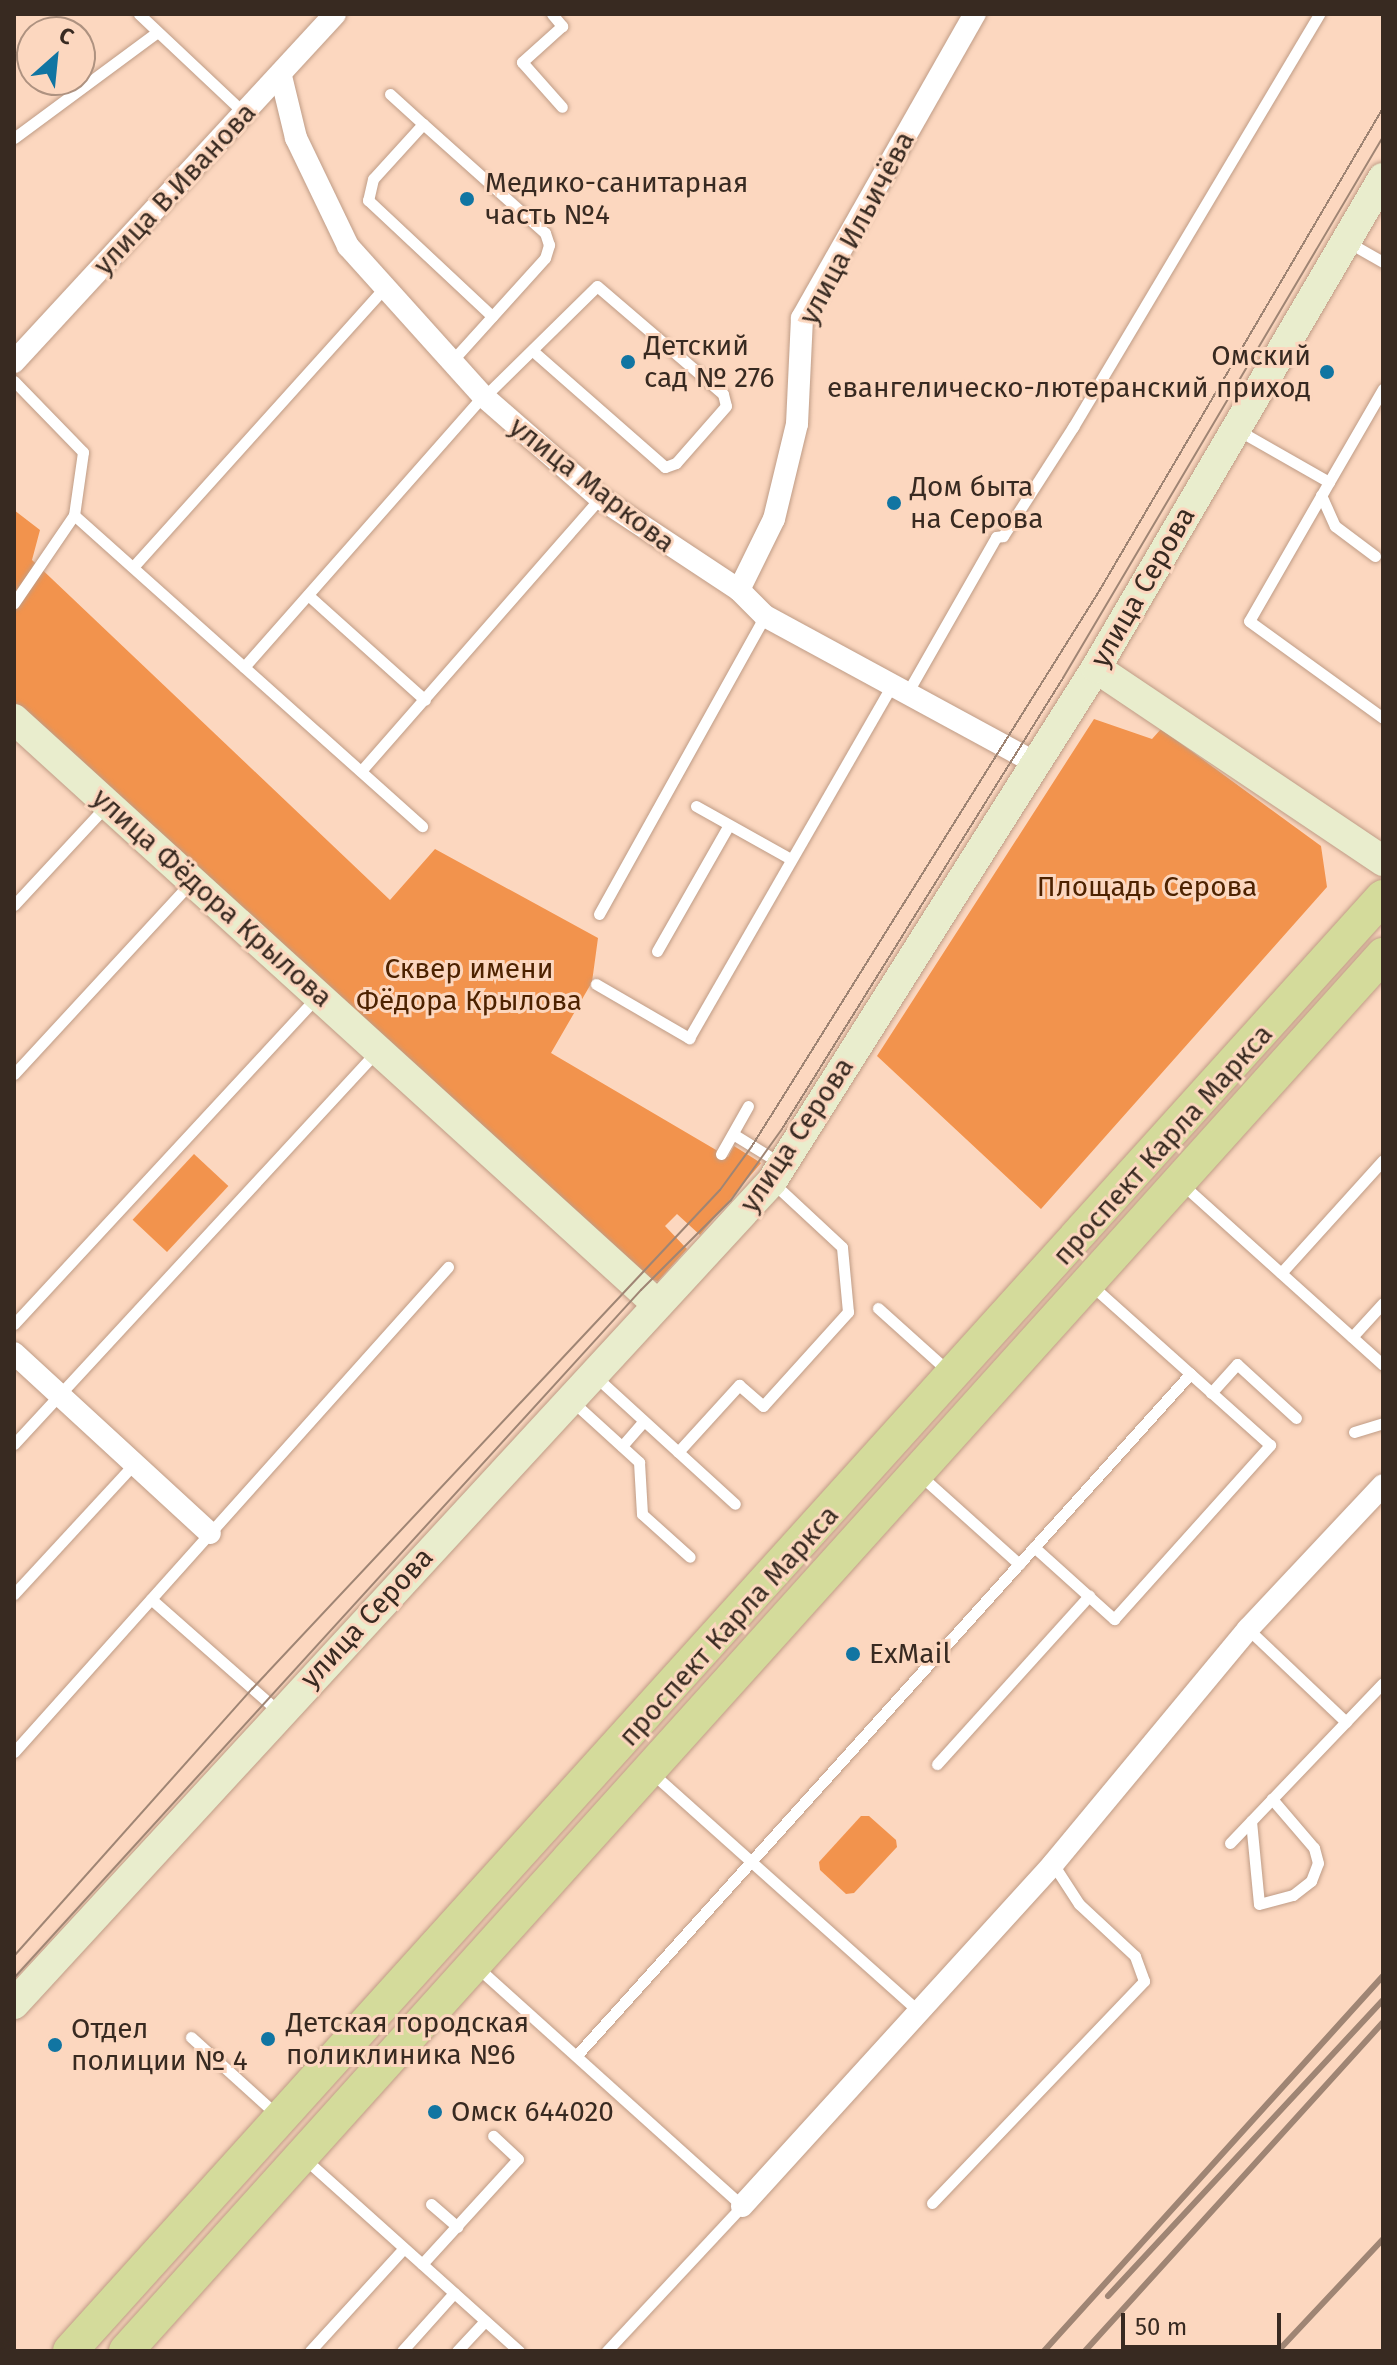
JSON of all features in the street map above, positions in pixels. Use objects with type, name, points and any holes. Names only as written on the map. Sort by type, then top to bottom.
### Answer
[{"type":"main road","name":"проспект Карла Маркса","points":[[70,2351],[954,1377],[1383,897]]},
{"type":"main road","name":"проспект Карла Маркса","points":[[126,2351],[651,1772],[1178,1181],[1375,969]]},
{"type":"main road","points":[[954,1377],[982,1401]]},
{"type":"main road","points":[[404,1984],[434,2012]]},
{"type":"main road","points":[[276,2124],[302,2156]]},
{"type":"street","name":"улица В.Иванова","points":[[14,362],[335,14]]},
{"type":"street","name":"улица Ильичёва","points":[[739,590],[774,519],[797,424],[802,318],[975,14]]},
{"type":"street","name":"улица Маркова","points":[[281,76],[296,138],[318,190],[348,246],[382,290],[483,397],[600,498],[739,590],[765,616],[898,691],[1036,763]]},
{"type":"street","name":"улица Серова","points":[[14,2004],[777,1173],[1096,668],[1383,178]]},
{"type":"street","points":[[1096,668],[1383,861]]},
{"type":"street","name":"улица Фёдора Крылова","points":[[14,719],[109,802],[657,1304]]},
{"type":"street","points":[[14,1353],[210,1533]]},
{"type":"street","points":[[742,2206],[1053,1864],[1248,1629],[1383,1485]]},
{"type":"lane","points":[[139,14],[244,113]]},
{"type":"lane","points":[[552,14],[562,26],[522,62],[562,107]]},
{"type":"lane","points":[[596,984],[689,1038],[791,859],[996,537],[1003,536],[1073,427],[1319,14]]},
{"type":"lane","points":[[14,138],[156,33]]},
{"type":"lane","points":[[390,94],[548,239],[545,258],[451,362]]},
{"type":"lane","points":[[423,124],[373,179],[368,200],[492,316]]},
{"type":"lane","points":[[1346,241],[1383,262]]},
{"type":"lane","points":[[244,667],[523,353],[533,351],[589,289],[602,287],[723,394],[726,406],[676,463],[665,467],[533,351]]},
{"type":"lane","points":[[133,567],[382,290]]},
{"type":"lane","points":[[14,381],[83,452],[74,515],[14,603]]},
{"type":"lane","points":[[1383,389],[1249,621],[1383,718]]},
{"type":"lane","points":[[1236,429],[1329,482]]},
{"type":"lane","points":[[1321,495],[1335,526],[1375,556]]},
{"type":"lane","points":[[361,771],[600,498]]},
{"type":"lane","points":[[74,515],[422,826]]},
{"type":"lane","points":[[308,595],[425,700]]},
{"type":"lane","points":[[599,914],[765,616]]},
{"type":"lane","points":[[14,905],[109,802]]},
{"type":"lane","points":[[696,806],[791,859]]},
{"type":"lane","points":[[657,951],[729,825]]},
{"type":"lane","points":[[14,1074],[193,880]]},
{"type":"lane","points":[[14,1324],[319,995]]},
{"type":"lane","points":[[14,1444],[378,1049]]},
{"type":"lane","points":[[721,1154],[748,1106]]},
{"type":"lane","points":[[678,1452],[739,1385],[763,1406],[848,1312],[842,1247],[777,1173],[733,1134]]},
{"type":"lane","points":[[1281,1273],[1383,1160]]},
{"type":"lane","points":[[1178,1181],[1383,1365]]},
{"type":"lane","points":[[14,1752],[448,1267]]},
{"type":"lane","points":[[1034,1547],[1114,1619],[1270,1445],[1088,1282]]},
{"type":"lane","points":[[1352,1337],[1383,1303]]},
{"type":"lane","points":[[878,1308],[954,1377]]},
{"type":"lane","points":[[1211,1393],[1237,1364],[1296,1418]]},
{"type":"lane","points":[[592,1374],[735,1504]]},
{"type":"lane","points":[[576,2056],[1190,1374]]},
{"type":"lane","points":[[570,1399],[639,1462],[642,1514],[690,1557]]},
{"type":"lane","points":[[622,1446],[644,1421]]},
{"type":"lane","points":[[1354,1432],[1383,1423]]},
{"type":"lane","points":[[14,1594],[134,1464]]},
{"type":"lane","points":[[918,1473],[1019,1564]]},
{"type":"lane","points":[[937,1764],[1089,1596]]},
{"type":"lane","points":[[151,1599],[279,1712]]},
{"type":"lane","points":[[1248,1629],[1346,1722]]},
{"type":"lane","points":[[1230,1843],[1383,1683]]},
{"type":"lane","points":[[651,1772],[919,2012]]},
{"type":"lane","points":[[1251,1821],[1259,1904],[1293,1895],[1311,1881],[1318,1863],[1314,1848],[1272,1799]]},
{"type":"lane","points":[[932,2203],[1144,1981],[1135,1956],[1079,1904],[1053,1864]]},
{"type":"lane","points":[[475,1966],[742,2206],[607,2351]]},
{"type":"lane","points":[[191,2037],[276,2124]]},
{"type":"lane","points":[[422,2264],[518,2159],[493,2136]]},
{"type":"lane","points":[[302,2156],[519,2351]]},
{"type":"lane","points":[[431,2204],[457,2227]]},
{"type":"lane","points":[[310,2351],[404,2248]]},
{"type":"lane","points":[[402,2351],[454,2293]]},
{"type":"lane","points":[[457,2351],[485,2321]]},
{"type":"green space","name":"Сквер имени Фёдора Крылова","points":[[14,510],[40,530],[32,560],[390,900],[435,849],[598,938],[592,982],[551,1053],[728,1157],[734,1146],[761,1163],[700,1235],[677,1214],[665,1226],[687,1249],[658,1281],[643,1278],[14,711]]},
{"type":"green space","name":"Площадь Серова","points":[[1094,719],[1152,739],[1161,729],[1321,846],[1327,887],[1041,1209],[877,1056]]},
{"type":"green space","points":[[194,1154],[228,1186],[167,1252],[133,1220]]},
{"type":"green space","points":[[861,1816],[869,1816],[896,1840],[897,1847],[854,1893],[846,1894],[820,1870],[819,1862]]},
{"type":"tram line","points":[[14,1956],[252,1689],[720,1190],[752,1146],[1098,593],[1383,108]]},
{"type":"tram line","points":[[14,1978],[641,1290],[731,1200],[782,1129],[1063,678],[1383,137]]},
{"type":"railway","points":[[1044,2351],[1383,1976]]},
{"type":"railway","points":[[1108,2296],[1383,2000]]},
{"type":"railway","points":[[1085,2351],[1383,2022]]},
{"type":"railway","points":[[1278,2351],[1383,2239]]},
{"type":"place","name":"Медико-санитарная часть №4","points":[[467,199]]},
{"type":"place","name":"Детский сад № 276","points":[[628,362]]},
{"type":"place","name":"Омский евангелическо-лютеранский приход","points":[[1327,372]]},
{"type":"place","name":"Дом быта на Серова","points":[[894,503]]},
{"type":"place","name":"ExMail","points":[[853,1654]]},
{"type":"place","name":"Детская городская поликлиника №6","points":[[268,2039]]},
{"type":"place","name":"Отдел полиции № 4","points":[[55,2045]]},
{"type":"place","name":"Омск 644020","points":[[435,2112]]}]
